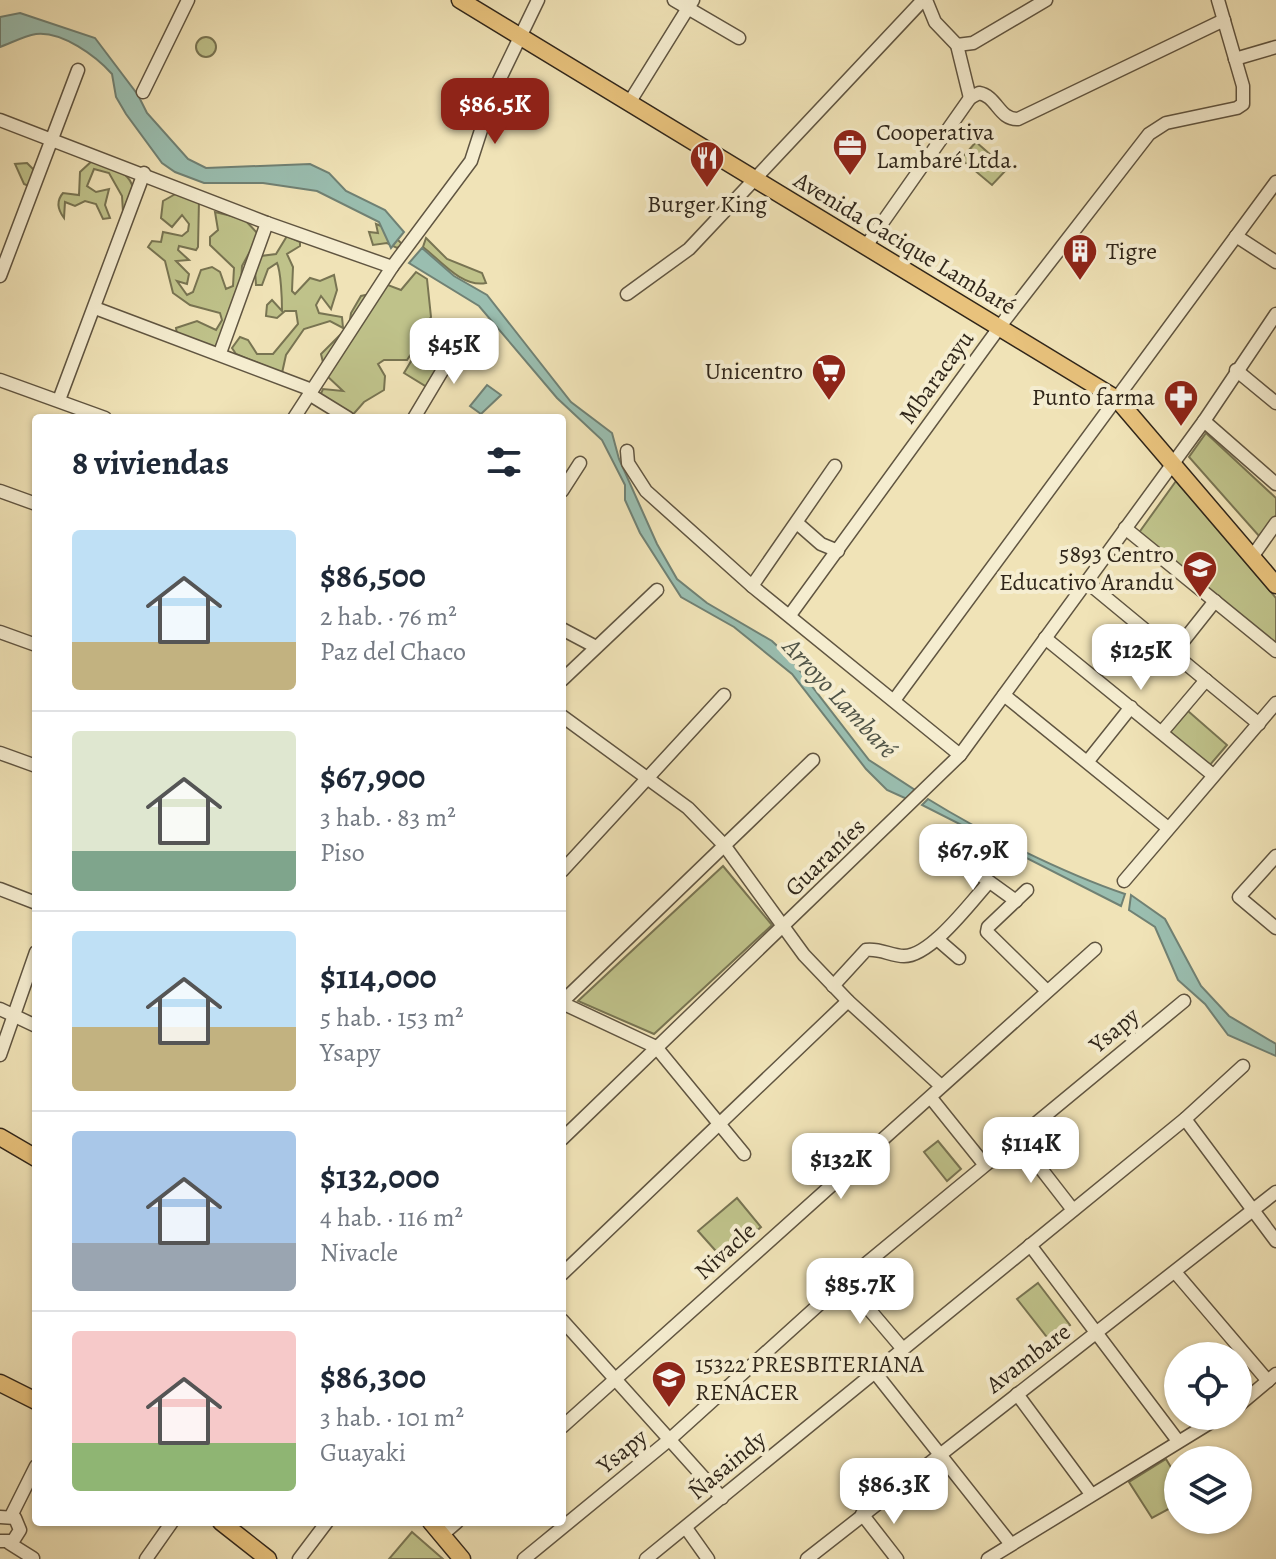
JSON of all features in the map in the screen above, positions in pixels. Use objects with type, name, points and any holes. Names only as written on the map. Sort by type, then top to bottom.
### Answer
[{"type":"main road","name":"Avenida Cacique Lambaré","points":[[460,0],[523,34],[1118,396],[1254,553],[1276,585]]},
{"type":"main road","name":"Avenida Cacique Lambaré","points":[[475,0],[523,34]]},
{"type":"main road","name":"Avenida Cacique Lambaré","points":[[1254,553],[1276,572]]},
{"type":"main road","points":[[0,1137],[32,1156]]},
{"type":"main road","points":[[0,1383],[32,1399]]},
{"type":"main road","points":[[226,1526],[268,1559]]},
{"type":"main road","points":[[437,1529],[462,1559]]},
{"type":"street","points":[[143,92],[188,0]]},
{"type":"street","points":[[296,414],[394,265],[471,161],[493,93],[538,0]]},
{"type":"street","points":[[674,0],[690,4],[739,38]]},
{"type":"street","points":[[627,294],[679,259],[924,0],[935,22],[957,45],[970,98]]},
{"type":"street","points":[[957,45],[973,43],[1046,0]]},
{"type":"street","points":[[1218,0],[1235,59],[1276,47]]},
{"type":"street","points":[[632,100],[690,4]]},
{"type":"street","points":[[868,243],[954,125],[970,98],[979,93],[986,94],[1008,119],[1018,119],[1224,20]]},
{"type":"street","name":"Mbaracayu","points":[[790,615],[1001,324],[1158,127],[1243,104],[1245,96],[1235,59]]},
{"type":"street","points":[[0,276],[78,70]]},
{"type":"street","points":[[0,120],[51,137],[267,223],[394,265]]},
{"type":"street","points":[[59,400],[144,173]]},
{"type":"street","points":[[895,699],[1276,182]]},
{"type":"street","points":[[220,353],[267,223]]},
{"type":"street","points":[[1236,236],[1276,262]]},
{"type":"street","points":[[95,308],[220,353],[310,392],[342,414]]},
{"type":"street","name":"Guaraníes","points":[[566,1135],[960,755],[1204,421],[1276,314]]},
{"type":"street","points":[[416,414],[463,336]]},
{"type":"street","points":[[1236,370],[1276,403]]},
{"type":"street","points":[[0,380],[95,414]]},
{"type":"street","points":[[1204,421],[1276,484]]},
{"type":"street","points":[[627,451],[628,463],[646,491],[752,586],[895,699],[960,755]]},
{"type":"street","points":[[566,485],[580,463]]},
{"type":"street","points":[[752,586],[835,466]]},
{"type":"street","points":[[0,491],[32,503]]},
{"type":"street","points":[[797,523],[821,544],[838,551]]},
{"type":"street","points":[[1254,553],[1276,523]]},
{"type":"street","points":[[1125,528],[1276,651]]},
{"type":"street","points":[[1087,582],[1259,724]]},
{"type":"street","points":[[566,676],[657,590]]},
{"type":"street","points":[[1173,654],[1215,601]]},
{"type":"street","points":[[566,631],[596,647]]},
{"type":"street","points":[[0,632],[32,644]]},
{"type":"street","points":[[1045,638],[1213,775]]},
{"type":"street","points":[[1162,732],[1206,680]]},
{"type":"street","points":[[566,867],[724,695]]},
{"type":"street","points":[[1004,695],[1168,828]]},
{"type":"street","points":[[1124,881],[1276,703]]},
{"type":"street","points":[[1088,761],[1131,707]]},
{"type":"street","points":[[566,719],[688,808],[724,845],[804,955],[848,1001],[940,1085]]},
{"type":"street","points":[[0,753],[32,765]]},
{"type":"street","points":[[566,998],[813,760]]},
{"type":"street","points":[[951,854],[1016,901]]},
{"type":"street","points":[[1276,856],[1239,897],[1276,928]]},
{"type":"street","points":[[833,986],[866,950],[902,956],[915,954],[937,939],[989,882]]},
{"type":"street","points":[[0,889],[32,901]]},
{"type":"street","points":[[1027,890],[987,932],[1046,990]]},
{"type":"street","points":[[937,939],[959,958]]},
{"type":"street","name":"Nivacle","points":[[566,1423],[1095,949]]},
{"type":"street","points":[[0,1055],[32,963]]},
{"type":"street","points":[[566,1270],[848,1001]]},
{"type":"street","name":"Ysapy","points":[[566,1525],[669,1440],[845,1281],[1184,1001]]},
{"type":"street","points":[[566,1004],[656,1047],[744,1154]]},
{"type":"street","points":[[0,1009],[32,1024]]},
{"type":"street","name":"Ñasaindy","points":[[646,1559],[873,1370],[1185,1119],[1243,1066]]},
{"type":"street","points":[[931,1098],[984,1164]]},
{"type":"street","points":[[1185,1119],[1276,1241]]},
{"type":"street","points":[[1018,1139],[1073,1210]]},
{"type":"street","name":"Avambare","points":[[807,1559],[1276,1192]]},
{"type":"street","points":[[1030,1245],[1178,1441]]},
{"type":"street","points":[[1175,1272],[1272,1378],[1252,1394]]},
{"type":"street","points":[[845,1281],[902,1348]]},
{"type":"street","points":[[566,1324],[722,1498]]},
{"type":"street","points":[[873,1370],[1010,1543]]},
{"type":"street","points":[[1017,1394],[1091,1494]]},
{"type":"street","points":[[988,1559],[1197,1430]]},
{"type":"street","points":[[4,1542],[17,1538],[20,1530],[18,1521],[6,1516],[32,1473]]},
{"type":"street","points":[[862,1514],[897,1559]]},
{"type":"street","points":[[146,1559],[169,1526]]},
{"type":"street","points":[[299,1559],[324,1526]]},
{"type":"street","name":"Ysapy","points":[[524,1559],[564,1526]]},
{"type":"street","points":[[686,1528],[708,1559]]},
{"type":"street","points":[[4,1542],[33,1558]]},
{"type":"green space","points":[[206,37],[213,40],[216,47],[213,54],[206,57],[199,54],[196,47],[199,40]]},
{"type":"green space","points":[[976,142],[1007,169],[992,185],[961,159]]},
{"type":"green space","points":[[92,161],[121,172],[131,183],[132,201],[127,214],[123,212],[122,196],[109,173],[94,169],[87,186],[96,192],[109,189],[105,205],[110,218],[103,219],[96,204],[85,201],[75,206],[65,202],[64,218],[62,215],[59,199],[63,193],[79,195],[80,172]]},
{"type":"green space","points":[[27,163],[35,171],[31,187],[24,184],[15,164]]},
{"type":"green space","points":[[179,192],[199,200],[198,247],[196,250],[179,246],[178,250],[189,260],[176,261],[189,274],[187,284],[177,281],[187,295],[193,292],[201,270],[212,267],[220,272],[226,289],[233,286],[234,268],[210,245],[210,237],[218,230],[215,212],[244,219],[259,235],[242,266],[240,296],[229,311],[229,322],[214,349],[177,334],[176,328],[197,321],[216,330],[222,320],[220,313],[190,305],[173,293],[165,261],[148,247],[152,241],[161,242],[163,232],[182,236],[188,231],[189,224],[182,215],[172,227],[161,218],[163,201]]},
{"type":"green space","points":[[376,224],[386,228],[403,245],[397,248],[387,243],[373,245],[369,232],[378,233]]},
{"type":"green space","points":[[287,236],[300,242],[300,246],[287,254],[293,267],[292,291],[295,294],[310,278],[320,281],[334,275],[337,290],[331,309],[321,296],[316,305],[319,313],[342,317],[343,328],[330,321],[304,329],[286,355],[282,373],[236,354],[232,348],[240,337],[248,340],[257,354],[273,354],[298,324],[296,311],[285,311],[277,318],[266,316],[267,305],[272,300],[282,311],[277,263],[268,269],[262,285],[256,285],[255,270],[261,256],[276,254]]},
{"type":"green space","points":[[426,238],[447,259],[482,273],[486,283],[468,281],[452,272],[423,247]]},
{"type":"green space","points":[[416,272],[427,279],[431,317],[419,334],[411,354],[407,360],[384,360],[378,364],[385,376],[384,390],[364,402],[354,414],[330,414],[319,398],[323,389],[343,391],[326,375],[321,354],[349,326],[351,313],[361,296],[375,293],[388,285],[401,290]]},
{"type":"green space","points":[[425,338],[448,352],[427,387],[404,373]]},
{"type":"green space","points":[[1206,433],[1276,498],[1276,516],[1259,536],[1189,457]]},
{"type":"green space","points":[[1176,481],[1276,598],[1276,645],[1138,534]]},
{"type":"green space","points":[[1188,711],[1227,745],[1209,766],[1170,732]]},
{"type":"green space","points":[[723,866],[772,925],[654,1034],[578,1001]]},
{"type":"green space","points":[[938,1141],[961,1169],[947,1181],[924,1152]]},
{"type":"green space","points":[[737,1198],[761,1227],[723,1259],[698,1231]]},
{"type":"green space","points":[[1038,1283],[1070,1325],[1050,1341],[1017,1299]]},
{"type":"green space","points":[[1164,1460],[1164,1512],[1152,1518],[1129,1482]]},
{"type":"green space","points":[[412,1532],[443,1559],[389,1559]]},
{"type":"shaded area","points":[[20,13],[95,38],[138,95],[147,113],[188,159],[206,168],[310,164],[329,173],[346,191],[385,210],[404,232],[391,248],[379,222],[317,191],[263,183],[204,183],[175,172],[162,163],[126,114],[116,97],[112,74],[88,53],[57,36],[46,34],[31,35],[0,47],[0,17]]},
{"type":"shaded area","points":[[422,248],[454,276],[487,295],[571,402],[612,433],[619,459],[657,544],[677,579],[707,603],[772,641],[790,658],[869,760],[915,790],[907,799],[887,790],[866,769],[792,674],[734,627],[681,597],[640,533],[625,500],[625,485],[602,440],[557,398],[479,306],[409,263]]},
{"type":"shaded area","points":[[487,385],[501,395],[481,414],[470,406]]},
{"type":"shaded area","points":[[928,799],[1024,851],[1125,894],[1121,906],[922,805]]},
{"type":"shaded area","points":[[1131,895],[1165,919],[1201,986],[1229,1016],[1276,1044],[1276,1056],[1228,1035],[1205,1004],[1178,980],[1155,927],[1129,910]]},
{"type":"place","name":"Cooperativa Lambaré Ltda.","points":[[850,177]]},
{"type":"place","name":"Burger King","points":[[707,189]]},
{"type":"place","name":"Tigre","points":[[1080,282]]},
{"type":"place","name":"Unicentro","points":[[829,402]]},
{"type":"place","name":"Punto farma","points":[[1181,428]]},
{"type":"place","name":"5893 Centro Educativo Arandu","points":[[1200,599]]},
{"type":"place","name":"15322 PRESBITERIANA RENACER","points":[[669,1409]]},
{"type":"water label","name":"Arroyo Lambaré","points":[[840,698]]}]
